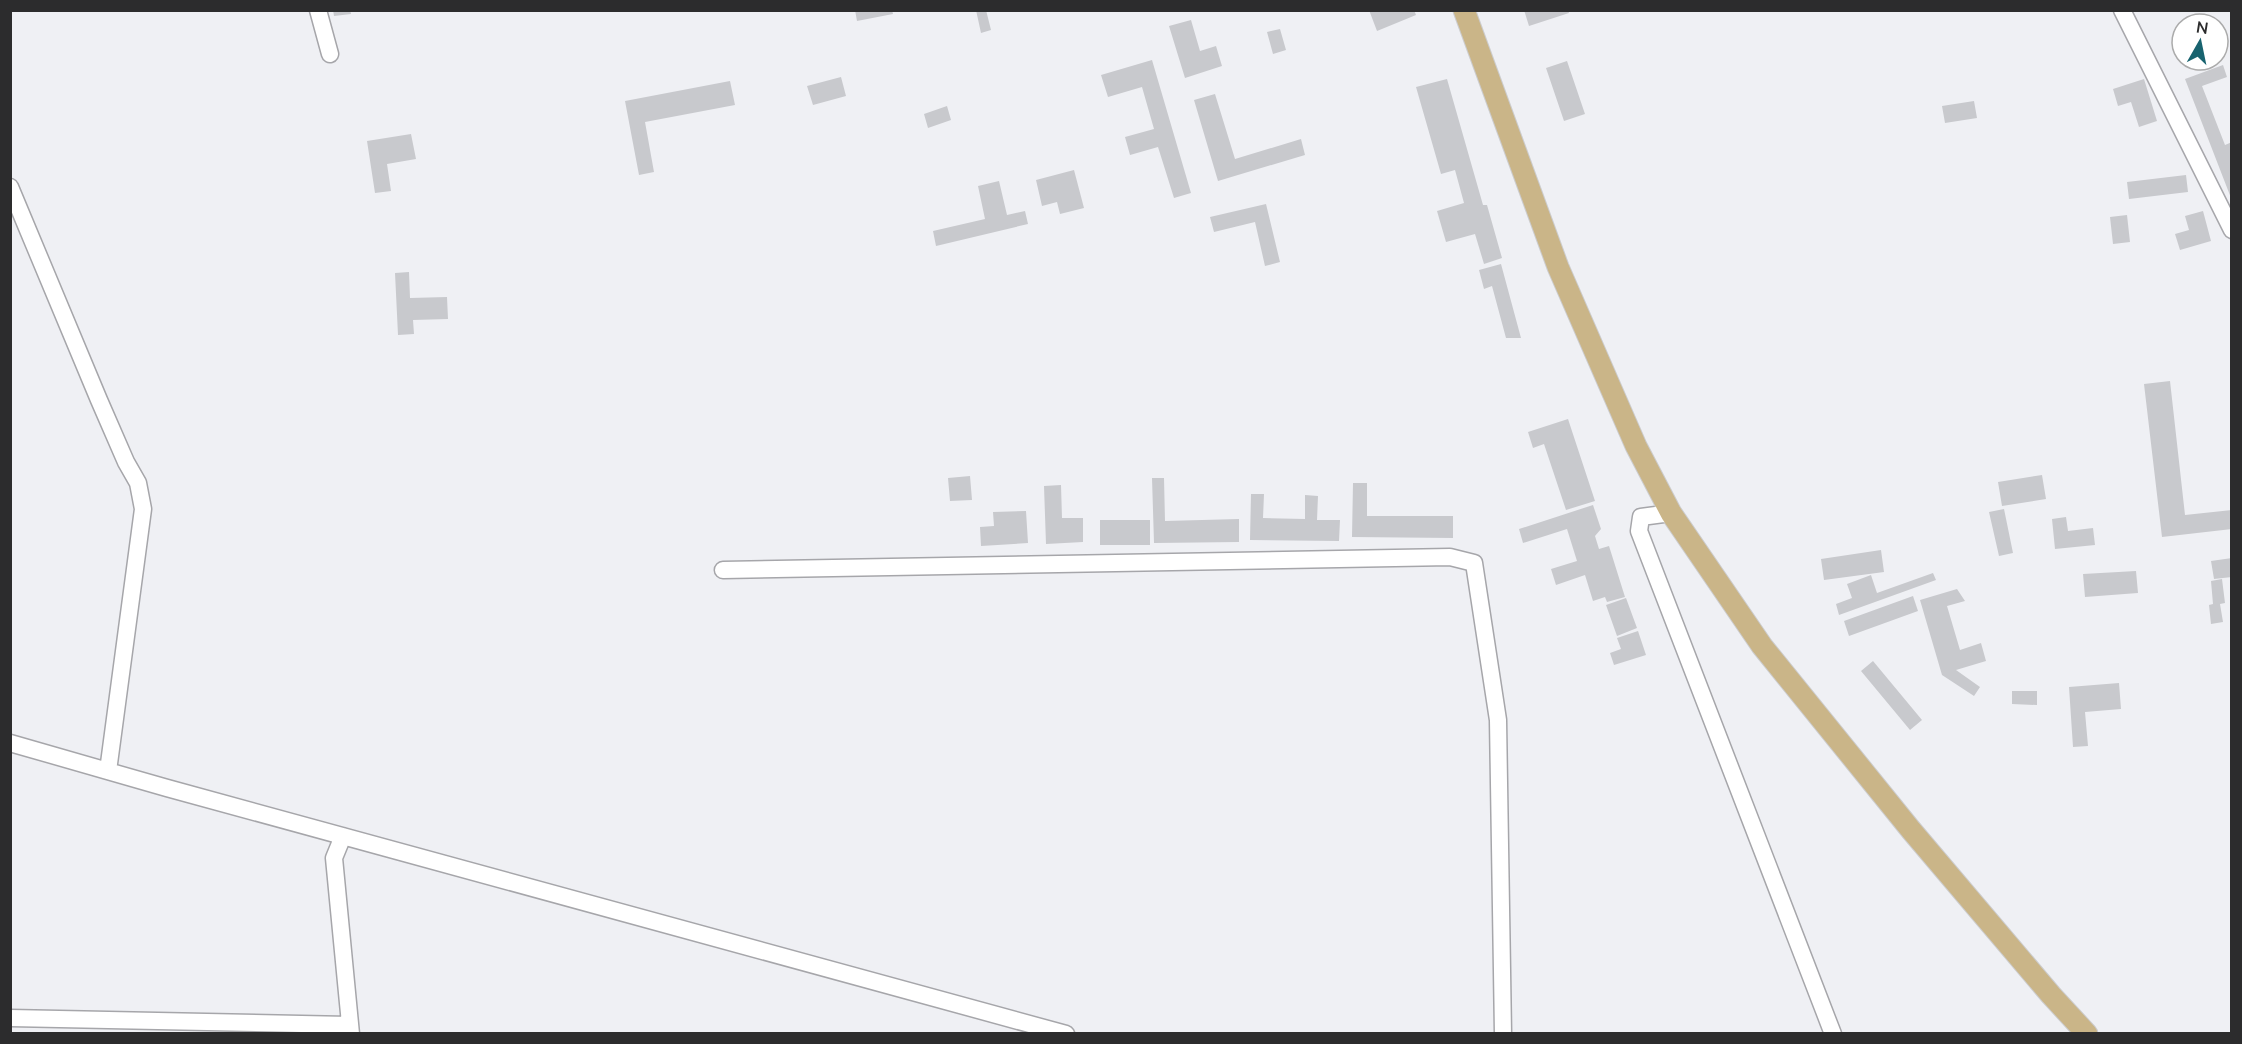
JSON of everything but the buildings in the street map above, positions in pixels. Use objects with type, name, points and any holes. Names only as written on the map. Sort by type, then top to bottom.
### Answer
[{"type":"main road","points":[[1464,10],[1558,267],[1636,446],[1671,513],[1762,646],[1911,830],[2087,1034]]},
{"type":"main road","points":[[2051,995],[2078,1034]]},
{"type":"street","points":[[318,10],[330,54]]},
{"type":"street","points":[[2122,10],[2232,230]]},
{"type":"street","points":[[10,187],[99,400],[126,462],[138,483],[143,509],[108,771]]},
{"type":"street","points":[[1671,513],[1641,517],[1639,531],[1833,1034]]},
{"type":"street","points":[[723,570],[1450,557],[1474,563],[1498,720],[1503,1034]]},
{"type":"street","points":[[10,743],[1035,1029],[1066,1034]]},
{"type":"street","points":[[10,1018],[350,1029],[334,858],[343,836]]}]
